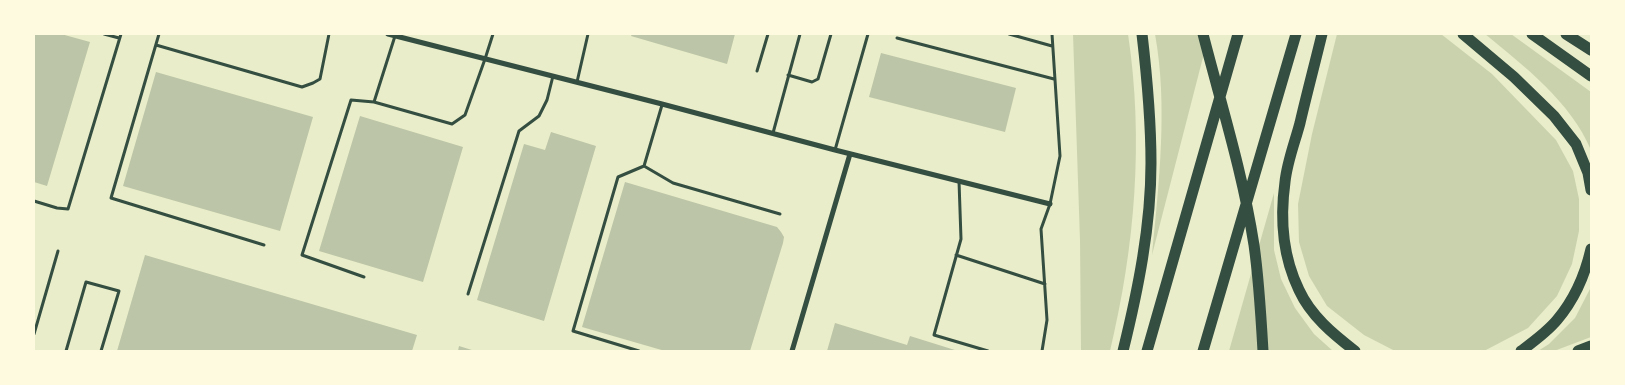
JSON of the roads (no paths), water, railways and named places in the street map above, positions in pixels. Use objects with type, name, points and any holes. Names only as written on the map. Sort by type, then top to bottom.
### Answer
[{"type":"highway","points":[[1123,351],[1138,285],[1146,225],[1150,173],[1148,85],[1142,34]]},
{"type":"highway","points":[[1203,34],[1241,180],[1259,288],[1263,351]]},
{"type":"highway","points":[[1147,351],[1238,34]]},
{"type":"highway","points":[[1203,351],[1296,34]]},
{"type":"highway","points":[[1322,34],[1285,180],[1284,240],[1289,265],[1299,291],[1314,314],[1336,336],[1355,351]]},
{"type":"highway","points":[[1463,34],[1514,77],[1554,116],[1576,144],[1588,173],[1591,190]]},
{"type":"highway","points":[[1532,34],[1591,76]]},
{"type":"highway","points":[[1566,34],[1591,50]]},
{"type":"highway","points":[[1521,351],[1557,321],[1574,297],[1588,264],[1591,250]]},
{"type":"highway","points":[[1578,351],[1591,346]]},
{"type":"street","points":[[388,34],[1050,204]]},
{"type":"street","points":[[792,351],[850,154]]},
{"type":"lane","points":[[34,201],[57,208],[68,209],[120,36],[104,34]]},
{"type":"lane","points":[[159,34],[111,198],[264,245]]},
{"type":"lane","points":[[156,45],[302,87],[320,79],[329,34]]},
{"type":"lane","points":[[364,277],[302,255],[351,100],[374,102],[452,124],[465,115],[493,34]]},
{"type":"lane","points":[[577,82],[588,34]]},
{"type":"lane","points":[[757,71],[768,34]]},
{"type":"lane","points":[[773,134],[800,34]]},
{"type":"lane","points":[[788,75],[812,82],[818,79],[831,34]]},
{"type":"lane","points":[[835,150],[868,34]]},
{"type":"lane","points":[[1009,34],[1052,46]]},
{"type":"lane","points":[[1042,351],[1047,320],[1041,229],[1050,204],[1060,156],[1052,34]]},
{"type":"lane","points":[[374,102],[396,36]]},
{"type":"lane","points":[[897,38],[1054,78]]},
{"type":"lane","points":[[468,294],[519,131],[539,116],[553,76]]},
{"type":"lane","points":[[644,166],[662,104]]},
{"type":"lane","points":[[644,166],[673,183],[780,214]]},
{"type":"lane","points":[[639,351],[572,332],[618,177],[644,166]]},
{"type":"lane","points":[[958,181],[961,239],[934,335],[988,351]]},
{"type":"lane","points":[[34,334],[58,251]]},
{"type":"lane","points":[[956,255],[1045,284]]},
{"type":"lane","points":[[66,351],[86,282],[119,291],[101,351]]}]
